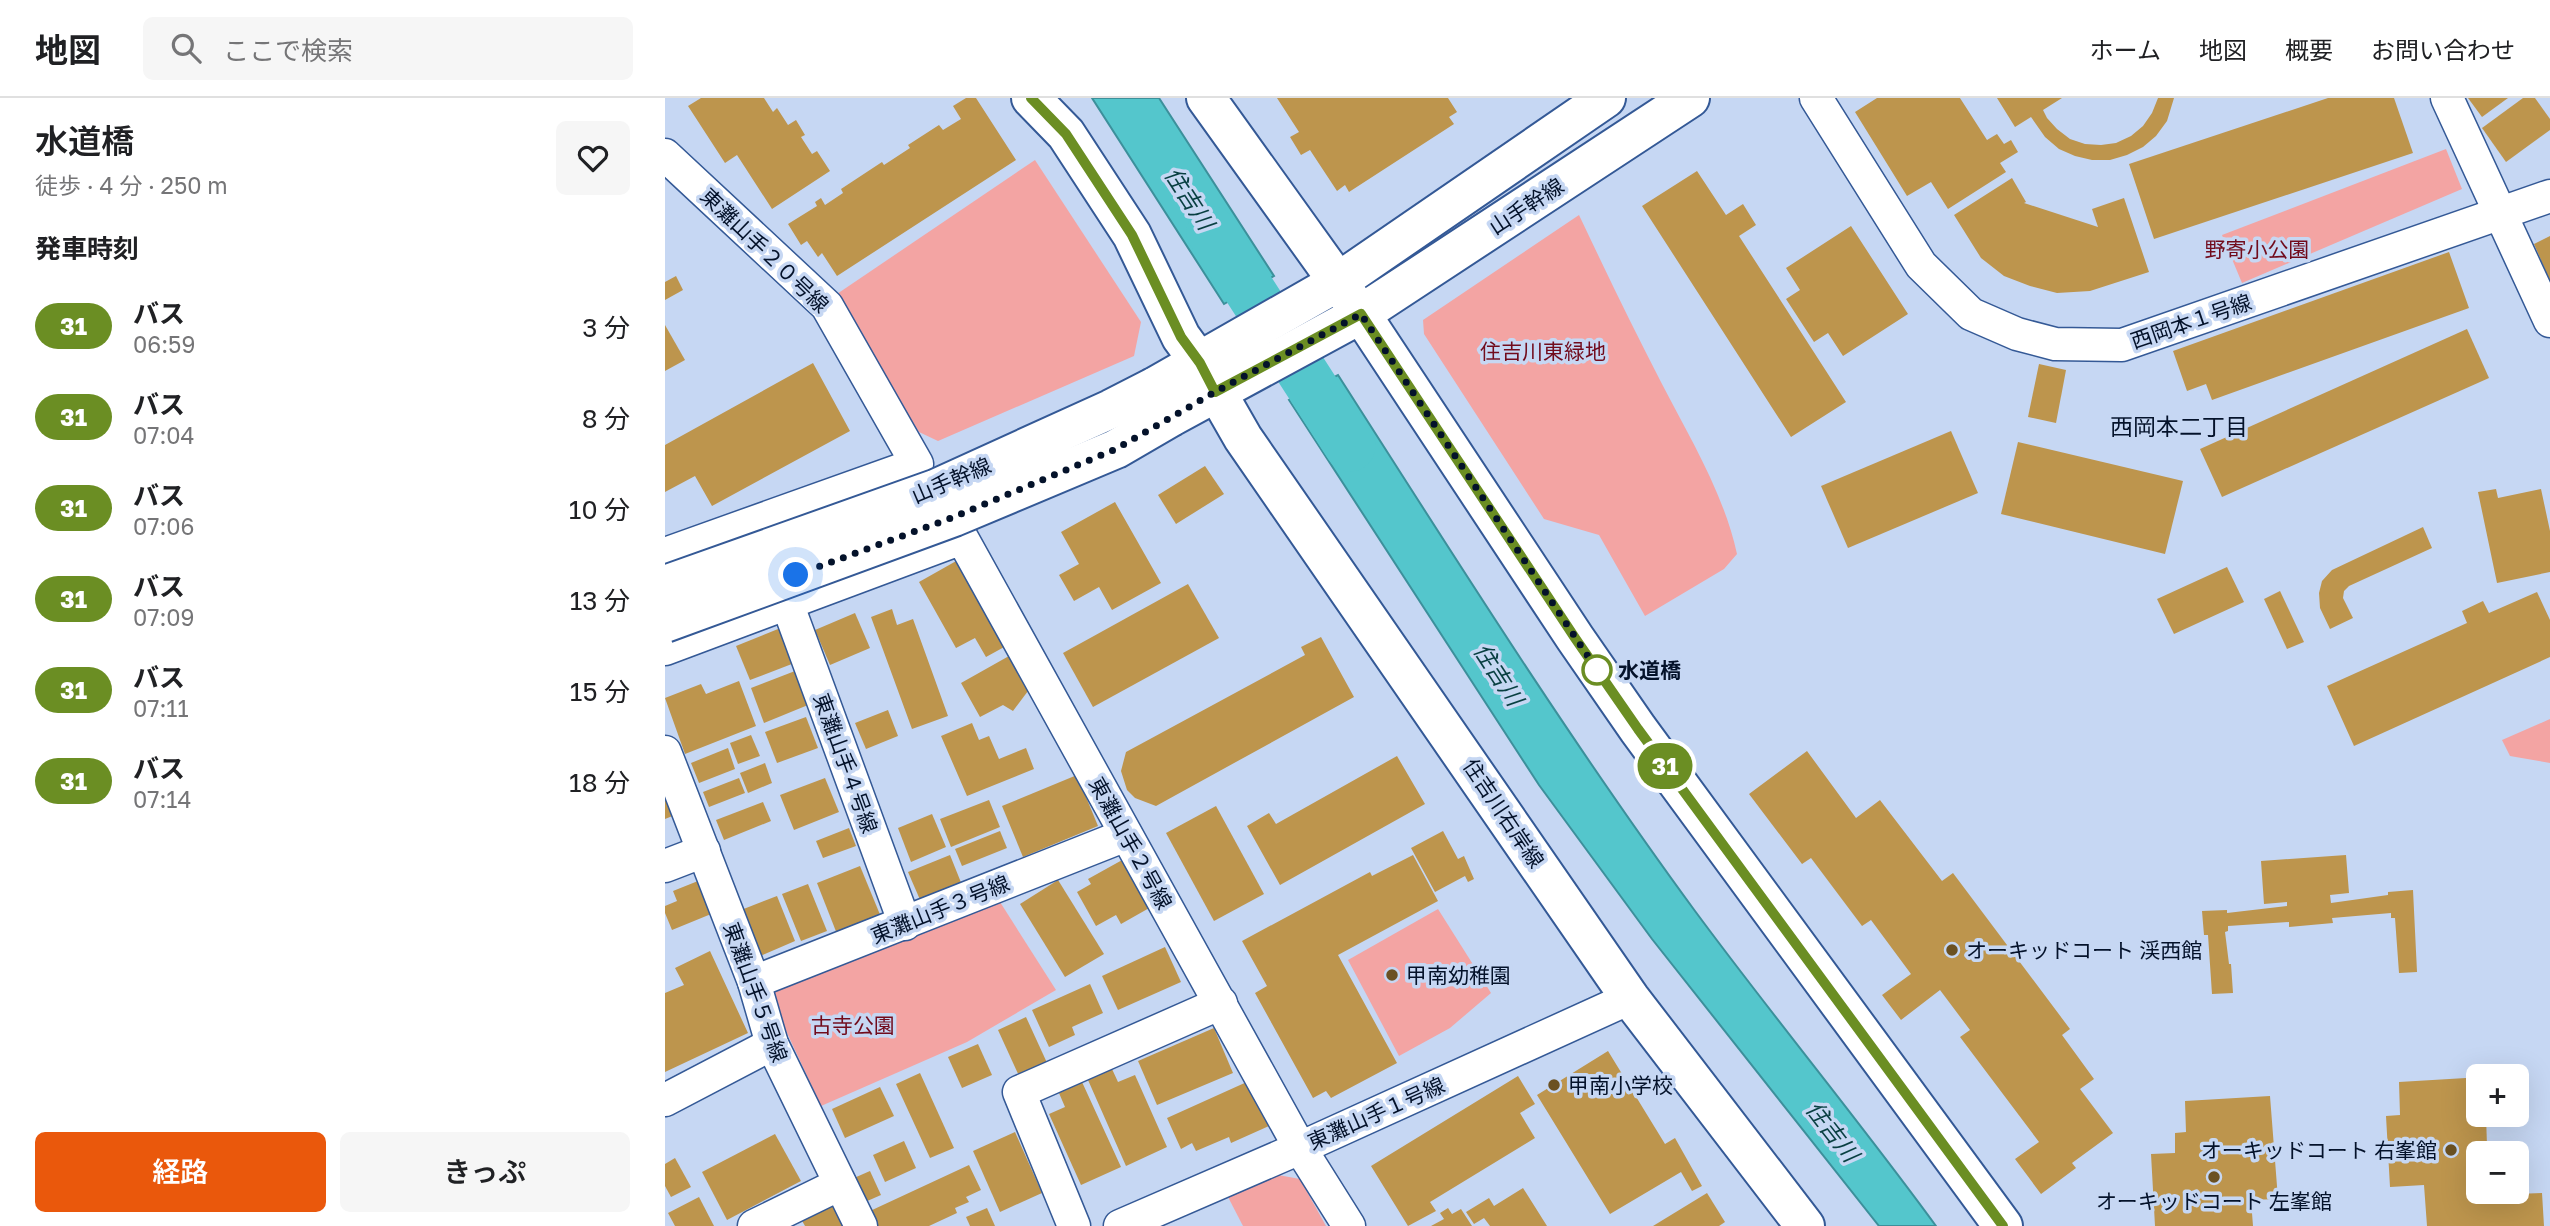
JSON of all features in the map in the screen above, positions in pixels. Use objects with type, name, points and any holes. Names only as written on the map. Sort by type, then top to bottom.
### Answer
[{"type":"street","name":"住吉川右岸線","points":[[1031,98],[1066,134],[1132,235],[1181,337],[1221,370],[1239,431],[1630,998],[1805,1226]]},
{"type":"street","points":[[1206,98],[1361,314],[1638,729],[2003,1226]]},
{"type":"street","name":"山手幹線","points":[[1338,282],[1606,98]]},
{"type":"street","name":"山手幹線","points":[[1361,314],[1690,98]]},
{"type":"street","name":"西岡本１号線","points":[[1816,98],[1921,265],[1971,314],[2017,334],[2055,344],[2122,345],[2550,196]]},
{"type":"street","points":[[2447,98],[2550,321]]},
{"type":"street","name":"東灘山手２０号線","points":[[665,155],[827,306],[917,464],[665,554]]},
{"type":"street","points":[[1221,370],[1338,282]]},
{"type":"street","points":[[1221,370],[1361,314]]},
{"type":"street","name":"山手幹線","points":[[665,623],[954,517],[1116,449],[1163,402],[1221,370]]},
{"type":"street","name":"山手幹線","points":[[665,585],[935,489],[1111,409],[1163,402]]},
{"type":"street","name":"東灘山手２号線","points":[[787,603],[962,538],[1300,1148],[1349,1226]]},
{"type":"street","points":[[665,649],[787,603]]},
{"type":"street","name":"東灘山手４号線","points":[[787,603],[905,924]]},
{"type":"street","name":"東灘山手５号線","points":[[665,752],[754,982],[772,1044],[861,1226]]},
{"type":"street","name":"東灘山手３号線","points":[[754,982],[1126,835]]},
{"type":"street","points":[[665,866],[704,851]]},
{"type":"street","name":"東灘山手１号線","points":[[1119,1226],[1300,1148],[1630,998]]},
{"type":"street","points":[[1075,1226],[1019,1092],[1221,1003]]},
{"type":"street","points":[[665,1100],[772,1044]]},
{"type":"street","points":[[754,1226],[840,1184]]},
{"type":"green space","name":"野寄小公園","points":[[2446,149],[2462,189],[2242,283],[2222,235]]},
{"type":"green space","points":[[1035,160],[1141,322],[1134,356],[938,441],[919,432],[834,296]]},
{"type":"green space","name":"住吉川東緑地","points":[[1579,215],[1715,488],[1737,554],[1724,569],[1645,616],[1599,535],[1544,519],[1424,334],[1423,320]]},
{"type":"green space","points":[[2550,719],[2550,763],[2510,756],[2502,740]]},
{"type":"green space","name":"古寺公園","points":[[1000,902],[1056,990],[967,1042],[821,1106],[768,992]]},
{"type":"green space","points":[[1438,909],[1491,993],[1450,1028],[1399,1056],[1348,960]]},
{"type":"green space","points":[[1278,1175],[1300,1179],[1326,1226],[1243,1226],[1228,1197]]},
{"type":"water","points":[[1092,98],[1159,98],[1274,276],[1224,304]]},
{"type":"water","points":[[1338,375],[1512,646],[1648,846],[1936,1226],[1879,1226],[1652,939],[1539,785],[1289,400]]},
{"type":"building","points":[[701,98],[764,98],[773,112],[777,108],[788,125],[796,120],[805,135],[801,137],[812,154],[817,151],[830,171],[772,209],[737,155],[725,163],[688,106]]},
{"type":"building","points":[[966,98],[976,98],[1016,160],[837,276],[822,253],[818,257],[807,241],[801,245],[788,224],[817,206],[815,202],[821,198],[825,205],[843,193],[841,189],[882,162],[884,165],[939,125],[943,130],[961,119],[953,106]]},
{"type":"building","points":[[1277,98],[1448,98],[1457,112],[1449,117],[1454,124],[1349,192],[1345,185],[1337,191],[1310,150],[1301,155],[1290,137],[1299,132]]},
{"type":"building","points":[[1877,98],[1960,98],[1987,140],[1997,134],[2004,144],[2011,140],[2018,152],[2000,163],[2006,172],[1948,209],[1931,182],[1907,196],[1855,112]]},
{"type":"building","points":[[1997,98],[2062,98],[2043,110],[2047,118],[2070,139],[2101,145],[2116,143],[2131,136],[2143,126],[2158,98],[2174,98],[2167,121],[2143,147],[2110,160],[2092,160],[2059,149],[2045,137],[2031,117],[2015,127]]},
{"type":"building","points":[[2328,98],[2394,98],[2413,153],[2154,239],[2129,164]]},
{"type":"building","points":[[2468,98],[2508,98],[2482,117]]},
{"type":"building","points":[[2523,98],[2535,98],[2550,119],[2550,130],[2506,162],[2482,128]]},
{"type":"building","points":[[1697,171],[1726,215],[1743,204],[1756,225],[1739,236],[1846,402],[1791,437],[1642,206]]},
{"type":"building","points":[[2012,178],[2026,202],[2024,203],[2098,227],[2092,209],[2124,198],[2149,272],[2090,291],[2057,293],[2004,276],[1981,258],[1954,215]]},
{"type":"building","points":[[1851,226],[1908,314],[1843,356],[1828,333],[1814,342],[1786,299],[1800,290],[1786,268]]},
{"type":"building","points":[[2550,236],[2550,281],[2534,244]]},
{"type":"building","points":[[2449,252],[2469,308],[2212,400],[2206,384],[2187,391],[2173,351]]},
{"type":"building","points":[[676,276],[683,290],[665,300],[665,282]]},
{"type":"building","points":[[665,325],[685,360],[665,371]]},
{"type":"building","points":[[2467,329],[2489,378],[2222,497],[2200,449]]},
{"type":"building","points":[[813,363],[850,431],[712,506],[695,476],[665,492],[665,445]]},
{"type":"building","points":[[2039,364],[2066,370],[2056,423],[2028,417]]},
{"type":"building","points":[[1951,431],[1978,493],[1848,548],[1821,486]]},
{"type":"building","points":[[2018,442],[2183,481],[2165,554],[2001,514]]},
{"type":"building","points":[[1205,466],[1224,494],[1176,524],[1158,495]]},
{"type":"building","points":[[2496,489],[2498,498],[2541,489],[2550,531],[2550,572],[2497,583],[2478,492]]},
{"type":"building","points":[[1115,502],[1161,583],[1112,610],[1099,587],[1074,601],[1059,575],[1079,564],[1061,532]]},
{"type":"building","points":[[2423,527],[2432,548],[2349,586],[2344,591],[2343,598],[2353,618],[2330,629],[2320,608],[2319,593],[2322,581],[2332,570]]},
{"type":"building","points":[[958,560],[1006,646],[986,657],[975,638],[956,648],[919,582]]},
{"type":"building","points":[[2227,567],[2244,602],[2174,634],[2157,599]]},
{"type":"building","points":[[1188,584],[1219,638],[1093,707],[1063,653]]},
{"type":"building","points":[[2280,591],[2304,642],[2287,649],[2264,599]]},
{"type":"building","points":[[2537,592],[2550,620],[2550,657],[2354,746],[2327,686],[2467,623],[2462,611],[2483,601],[2489,613]]},
{"type":"building","points":[[892,609],[897,625],[913,619],[948,716],[912,729],[871,617]]},
{"type":"building","points":[[855,613],[870,648],[830,665],[815,630]]},
{"type":"building","points":[[783,627],[797,662],[750,680],[736,646]]},
{"type":"building","points":[[1321,637],[1354,697],[1156,806],[1135,798],[1127,790],[1121,771],[1126,752],[1305,655],[1301,647]]},
{"type":"building","points":[[1009,656],[1028,691],[1013,711],[1003,705],[980,717],[961,683]]},
{"type":"building","points":[[795,671],[808,705],[764,723],[751,688]]},
{"type":"building","points":[[739,681],[756,726],[685,754],[665,698],[701,684],[706,694]]},
{"type":"building","points":[[888,710],[898,736],[866,749],[855,723]]},
{"type":"building","points":[[806,717],[818,748],[777,763],[765,732]]},
{"type":"building","points":[[972,723],[979,740],[989,736],[999,759],[1026,748],[1034,769],[967,796],[941,736]]},
{"type":"building","points":[[751,735],[760,756],[738,764],[730,743]]},
{"type":"building","points":[[728,748],[735,769],[699,783],[691,763]]},
{"type":"building","name":"オーキッドコート 渓西館","points":[[1807,751],[1856,818],[1880,800],[1942,881],[1953,873],[2070,1029],[2062,1035],[2094,1079],[2080,1089],[2113,1133],[2072,1163],[2076,1168],[2041,1194],[2015,1159],[2039,1142],[1960,1037],[1970,1030],[1940,990],[1901,1020],[1882,995],[1911,974],[1871,920],[1862,926],[1811,858],[1802,864],[1749,794]]},
{"type":"building","points":[[1397,756],[1425,804],[1280,885],[1247,826],[1269,813],[1276,824]]},
{"type":"building","points":[[765,763],[772,783],[748,793],[740,773]]},
{"type":"building","points":[[1077,775],[1098,826],[1023,857],[1002,806]]},
{"type":"building","points":[[739,778],[745,793],[709,807],[703,792]]},
{"type":"building","points":[[825,778],[839,812],[794,830],[780,795]]},
{"type":"building","points":[[665,788],[675,815],[665,819]]},
{"type":"building","points":[[989,800],[1000,827],[951,847],[940,819]]},
{"type":"building","points":[[763,802],[771,821],[724,840],[716,820]]},
{"type":"building","points":[[1216,806],[1264,894],[1214,921],[1166,833]]},
{"type":"building","points":[[932,814],[946,847],[911,862],[898,828]]},
{"type":"building","points":[[849,828],[856,846],[823,858],[816,841]]},
{"type":"building","points":[[1000,831],[1007,848],[962,866],[955,849]]},
{"type":"building","points":[[1443,831],[1458,859],[1464,856],[1474,879],[1468,882],[1465,876],[1435,892],[1411,848]]},
{"type":"building","points":[[950,855],[962,885],[921,902],[908,872]]},
{"type":"building","points":[[1413,855],[1438,901],[1338,955],[1397,1063],[1331,1098],[1326,1091],[1313,1098],[1255,993],[1267,986],[1242,941],[1370,872],[1372,876]]},
{"type":"building","points":[[2346,855],[2349,893],[2330,895],[2331,903],[2413,890],[2417,972],[2399,973],[2395,918],[2391,918],[2391,913],[2332,918],[2333,923],[2289,927],[2289,922],[2228,926],[2228,931],[2225,932],[2233,993],[2212,994],[2208,935],[2204,935],[2202,911],[2227,910],[2227,913],[2287,906],[2287,902],[2264,904],[2261,861]]},
{"type":"building","points":[[1124,859],[1151,907],[1121,924],[1116,915],[1096,926],[1077,892],[1091,884],[1088,879]]},
{"type":"building","points":[[860,866],[881,917],[837,934],[817,883]]},
{"type":"building","points":[[703,879],[716,912],[672,930],[665,906],[677,901],[673,891]]},
{"type":"building","points":[[1058,880],[1104,954],[1065,977],[1020,904]]},
{"type":"building","points":[[808,884],[827,931],[801,941],[782,894]]},
{"type":"building","points":[[777,896],[795,941],[760,956],[741,910]]},
{"type":"building","points":[[1165,947],[1181,982],[1118,1010],[1102,976]]},
{"type":"building","points":[[710,951],[748,1033],[665,1072],[665,993],[684,985],[675,968]]},
{"type":"building","points":[[1090,984],[1103,1013],[1072,1027],[1075,1035],[1049,1047],[1032,1010]]},
{"type":"building","points":[[1026,1017],[1048,1065],[1020,1078],[998,1030]]},
{"type":"building","points":[[1214,1028],[1233,1073],[1157,1105],[1138,1061]]},
{"type":"building","points":[[978,1044],[992,1075],[962,1088],[948,1057]]},
{"type":"building","points":[[1608,1051],[1665,1144],[1675,1138],[1702,1186],[1692,1191],[1681,1172],[1610,1214],[1537,1095]]},
{"type":"building","points":[[1112,1069],[1118,1082],[1135,1075],[1167,1147],[1126,1166],[1088,1080]]},
{"type":"building","points":[[920,1073],[954,1148],[930,1158],[896,1084]]},
{"type":"building","points":[[1518,1076],[1535,1104],[1520,1113],[1535,1138],[1430,1202],[1436,1211],[1408,1226],[1371,1166]]},
{"type":"building","name":"オーキッドコート 右峯館","points":[[2466,1078],[2466,1127],[2486,1127],[2487,1141],[2466,1141],[2466,1204],[2529,1204],[2529,1194],[2542,1193],[2544,1226],[2427,1226],[2424,1185],[2390,1187],[2386,1116],[2400,1115],[2399,1082]]},
{"type":"building","points":[[1249,1081],[1269,1126],[1231,1143],[1229,1137],[1196,1151],[1192,1143],[1181,1149],[1167,1118]]},
{"type":"building","points":[[1082,1082],[1121,1167],[1081,1185],[1049,1114],[1065,1107],[1059,1093]]},
{"type":"building","points":[[880,1087],[894,1116],[845,1138],[832,1109]]},
{"type":"building","name":"オーキッドコート 左峯館","points":[[2270,1096],[2278,1199],[2251,1200],[2253,1226],[2155,1226],[2151,1154],[2175,1153],[2175,1133],[2186,1132],[2185,1101]]},
{"type":"building","points":[[1015,1132],[1042,1193],[1000,1212],[973,1151]]},
{"type":"building","points":[[775,1134],[801,1181],[727,1220],[702,1172]]},
{"type":"building","points":[[904,1141],[916,1168],[885,1182],[873,1155]]},
{"type":"building","points":[[675,1158],[691,1187],[671,1197],[665,1186],[665,1164]]},
{"type":"building","points":[[969,1165],[981,1190],[966,1197],[969,1202],[955,1208],[957,1213],[929,1226],[878,1226],[870,1211]]},
{"type":"building","points":[[870,1171],[881,1195],[865,1202],[854,1178]]},
{"type":"building","points":[[1523,1188],[1547,1226],[1490,1226],[1484,1218],[1474,1224],[1466,1212],[1489,1198],[1494,1206]]},
{"type":"building","points":[[1707,1193],[1725,1222],[1719,1226],[1653,1226]]},
{"type":"building","points":[[699,1197],[714,1226],[675,1226],[668,1213]]},
{"type":"building","points":[[830,1201],[843,1226],[805,1226],[800,1217]]},
{"type":"building","points":[[987,1208],[995,1226],[970,1226],[966,1217]]},
{"type":"building","points":[[1448,1208],[1452,1214],[1461,1209],[1472,1226],[1431,1226],[1444,1219],[1440,1213]]},
{"type":"waterway","name":"住吉川","points":[[1212,232],[1350,446]]},
{"type":"bus line","name":"31","points":[[1031,98],[1066,134],[1132,235],[1181,337],[1200,363],[1215,392],[1361,314],[1638,729],[2003,1226]]},
{"type":"place","name":"水道橋","points":[[1597,670]]},
{"type":"place","name":"オーキッドコート 渓西館","points":[[1952,950]]},
{"type":"place","name":"甲南幼稚園","points":[[1392,975]]},
{"type":"place","name":"甲南小学校","points":[[1554,1085]]},
{"type":"place","name":"オーキッドコート 右峯館","points":[[2451,1150]]},
{"type":"place","name":"オーキッドコート 左峯館","points":[[2214,1177]]},
{"type":"district","name":"西岡本二丁目","points":[[2179,426]]},
{"type":"route","points":[[796,575],[954,517],[1116,449],[1215,392],[1361,314],[1597,670]]}]
